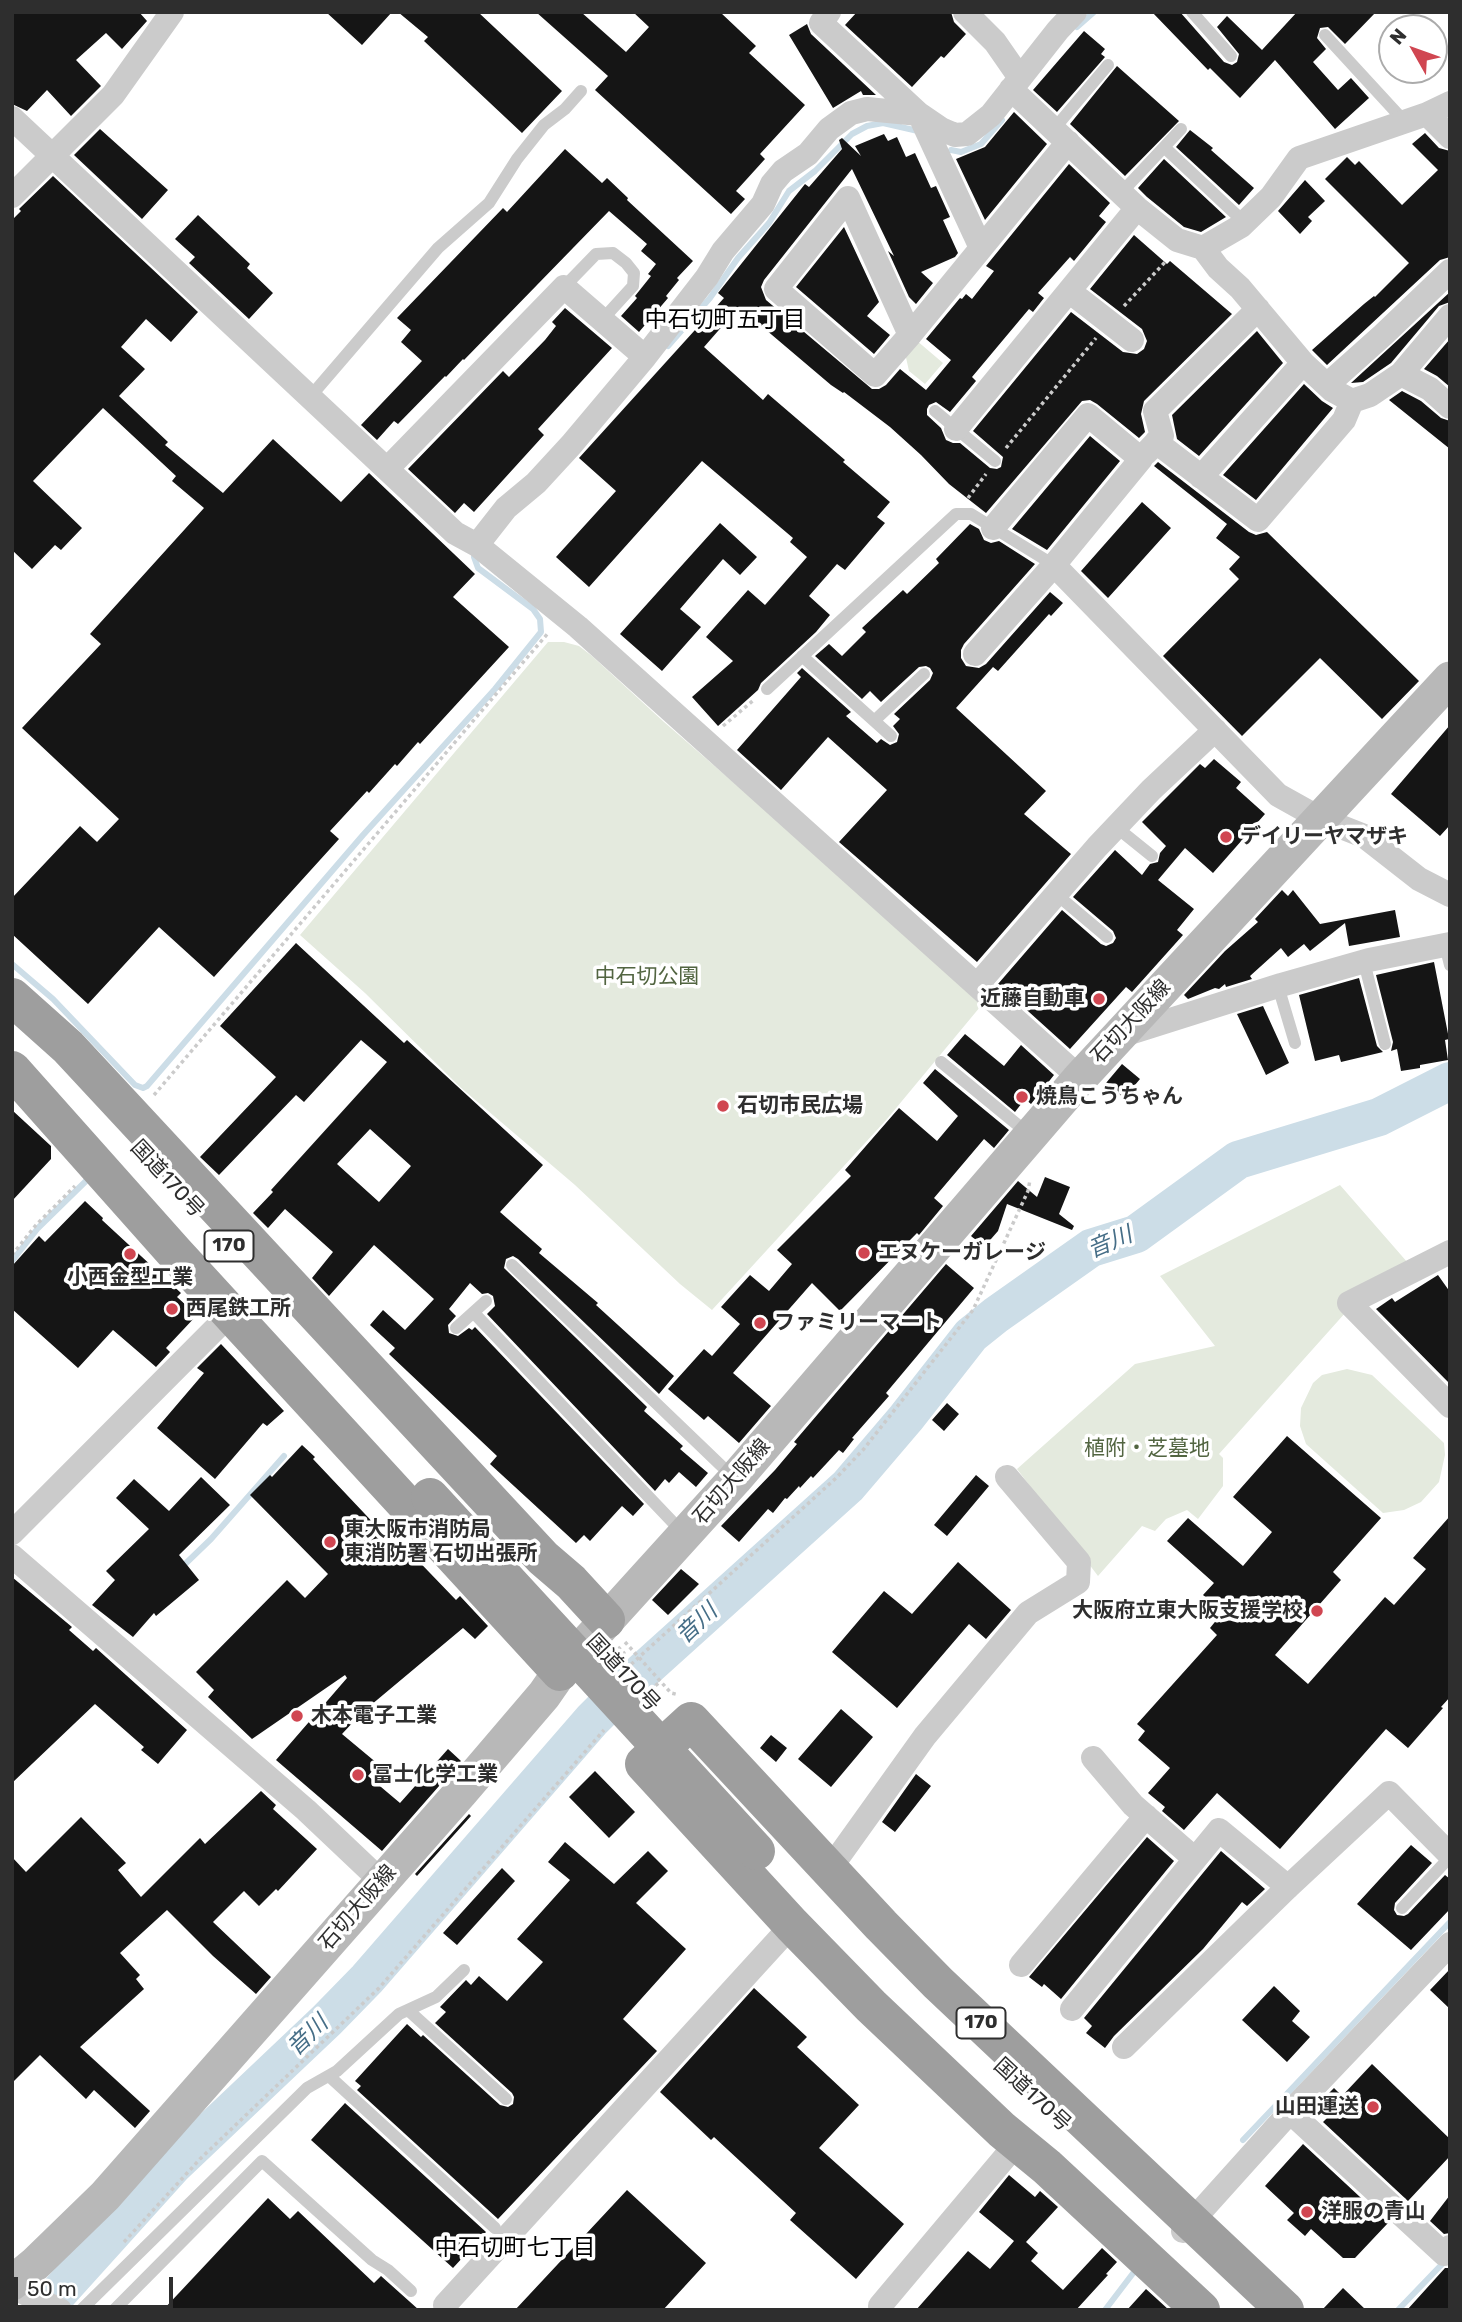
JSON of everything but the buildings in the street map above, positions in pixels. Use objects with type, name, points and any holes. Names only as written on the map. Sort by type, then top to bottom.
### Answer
[{"type":"highway","points":[[12,997],[33,1013],[77,1056],[543,1558],[571,1581],[616,1631]]},
{"type":"highway","name":"国道170号","points":[[12,1010],[438,1489],[764,1843],[843,1944],[925,2026],[1229,2310]]},
{"type":"highway","name":"国道170号","points":[[12,1044],[438,1489]]},
{"type":"highway","points":[[12,1070],[230,1314],[560,1672]]},
{"type":"highway","points":[[681,1707],[644,1764],[870,2006],[1201,2310]]},
{"type":"highway","name":"170","points":[[681,1707],[829,1870],[938,1983],[1186,2228],[1285,2310]]},
{"type":"highway","name":"国道170号","points":[[764,1843],[939,2007],[1186,2228],[1260,2310]]},
{"type":"main road","name":"石切大阪線","points":[[19,2289],[36,2264],[105,2196],[544,1695],[560,1672],[616,1631],[685,1535],[1080,1078],[1450,679]]},
{"type":"street","points":[[829,12],[821,23],[919,114],[941,129],[956,135],[967,134],[1018,90],[1074,12]]},
{"type":"street","points":[[965,12],[995,42],[1018,90],[1061,136],[1129,200],[1177,240],[1193,245],[1258,309],[1303,363],[1327,385],[1352,401]]},
{"type":"street","points":[[12,196],[113,96],[163,16]]},
{"type":"street","points":[[477,545],[506,508],[536,483],[571,445],[645,357],[707,277],[723,251],[763,204],[772,184],[783,171],[808,154],[829,130],[851,113],[867,109],[919,114]]},
{"type":"street","points":[[1193,245],[1244,222],[1271,197],[1299,158],[1427,113],[1450,137]]},
{"type":"street","points":[[919,114],[981,248]]},
{"type":"street","points":[[12,118],[455,533],[477,545],[563,615],[1080,1078]]},
{"type":"street","points":[[910,335],[848,198],[776,289],[875,375],[910,335],[981,248],[1061,136]]},
{"type":"street","points":[[956,429],[1069,291],[1129,200]]},
{"type":"street","points":[[1327,385],[1450,271]]},
{"type":"street","points":[[387,469],[564,287],[645,357]]},
{"type":"street","points":[[1069,291],[1132,340]]},
{"type":"street","points":[[975,654],[1162,436],[1155,411],[1258,309]]},
{"type":"street","points":[[993,528],[1088,415],[1149,451],[1201,477],[1258,520],[1344,420],[1352,401],[1370,395],[1401,374],[1450,316]]},
{"type":"street","points":[[1201,477],[1303,363]]},
{"type":"street","points":[[1401,374],[1430,389],[1450,407]]},
{"type":"street","points":[[1054,565],[1278,794],[1321,819],[1364,836],[1419,880],[1450,895]]},
{"type":"street","points":[[978,985],[1116,827],[1215,730]]},
{"type":"street","points":[[1116,1038],[1364,961],[1448,951]]},
{"type":"street","points":[[1450,1252],[1349,1303],[1450,1406]]},
{"type":"street","points":[[12,1534],[230,1314]]},
{"type":"street","points":[[829,1870],[925,1736],[1028,1613],[1078,1582],[1079,1562],[1007,1477]]},
{"type":"street","points":[[12,1556],[306,1810],[381,1881]]},
{"type":"street","points":[[1093,1758],[1133,1805],[1195,1859]]},
{"type":"street","points":[[1124,2047],[1287,1887],[1389,1793],[1450,1856]]},
{"type":"street","points":[[1021,1965],[1146,1816]]},
{"type":"street","points":[[1072,2009],[1219,1830],[1287,1887]]},
{"type":"street","points":[[445,2305],[792,1925]]},
{"type":"street","points":[[1186,2228],[1290,2112],[1450,1944]]},
{"type":"street","points":[[1290,2112],[1448,2253]]},
{"type":"street","points":[[880,2306],[1017,2143]]},
{"type":"street","points":[[19,2289],[60,2310]]},
{"type":"lane","points":[[1192,12],[1231,56]]},
{"type":"lane","points":[[1325,35],[1427,113]]},
{"type":"lane","points":[[1061,136],[1108,65]]},
{"type":"lane","points":[[310,397],[438,248],[489,203],[517,159],[544,125],[565,109],[581,91]]},
{"type":"lane","points":[[1129,200],[1164,147],[1181,129]]},
{"type":"lane","points":[[1164,147],[1244,222]]},
{"type":"lane","points":[[564,287],[596,254],[613,253],[626,262],[634,273],[634,286],[602,320]]},
{"type":"lane","points":[[935,411],[995,461]]},
{"type":"lane","points":[[767,688],[956,514],[971,514],[1054,565]]},
{"type":"lane","points":[[802,656],[891,736]]},
{"type":"lane","points":[[874,720],[924,674]]},
{"type":"lane","points":[[1116,827],[1152,856]]},
{"type":"lane","points":[[1056,894],[1107,937]]},
{"type":"lane","points":[[1364,961],[1385,1044]]},
{"type":"lane","points":[[1278,986],[1295,1042]]},
{"type":"lane","points":[[941,1062],[1030,1136]]},
{"type":"lane","points":[[512,1265],[735,1479]]},
{"type":"lane","points":[[456,1328],[486,1301]]},
{"type":"lane","points":[[474,1313],[685,1535]]},
{"type":"lane","points":[[1402,1908],[1450,1856]]},
{"type":"lane","points":[[81,2310],[307,2088],[328,2076],[399,2014],[436,1997],[464,1970]]},
{"type":"lane","points":[[408,2010],[506,2099]]},
{"type":"lane","points":[[328,2076],[495,2228]]},
{"type":"lane","points":[[114,2310],[262,2161],[372,2260],[388,2270],[411,2291]]},
{"type":"path","points":[[956,514],[995,461],[1109,322],[1193,245]]},
{"type":"path","points":[[152,1096],[563,615]]},
{"type":"path","points":[[706,742],[767,688]]},
{"type":"path","points":[[621,1673],[641,1659],[863,1450],[973,1310],[1028,1191],[1030,1179]]},
{"type":"path","points":[[12,1255],[36,1225],[80,1181]]},
{"type":"path","points":[[616,1631],[681,1707]]},
{"type":"path","points":[[122,2244],[200,2158],[379,1988],[609,1726]]},
{"type":"green space","points":[[916,340],[943,363],[925,384],[909,371],[905,353]]},
{"type":"green space","name":"中石切公園","points":[[548,642],[579,646],[592,656],[985,1001],[887,1119],[712,1310],[680,1284],[575,1185],[460,1087],[365,993],[300,935]]},
{"type":"green space","name":"植附・芝墓地","points":[[1340,1185],[1408,1263],[1346,1312],[1219,1454],[1223,1458],[1223,1486],[1198,1519],[1187,1510],[1166,1519],[1155,1531],[1142,1526],[1098,1576],[1017,1469],[1135,1364],[1215,1346],[1160,1276]]},
{"type":"green space","points":[[1347,1369],[1372,1375],[1444,1443],[1445,1455],[1439,1482],[1421,1502],[1404,1510],[1383,1513],[1306,1444],[1300,1426],[1301,1408],[1313,1383],[1322,1375]]},
{"type":"waterway","points":[[1077,27],[1094,12]]},
{"type":"waterway","points":[[951,150],[961,152],[981,144],[1002,120]]},
{"type":"waterway","points":[[668,346],[769,223],[789,191],[815,171],[852,134],[867,126],[883,123],[918,131]]},
{"type":"waterway","points":[[12,964],[53,999],[135,1085],[143,1088],[147,1086],[363,835],[495,689],[541,632],[540,619],[533,609],[478,568],[474,557]]},
{"type":"waterway","name":"音川","points":[[43,2310],[173,2166],[367,1979],[592,1720],[848,1486],[971,1335],[1091,1248],[1136,1234],[1238,1160],[1379,1117],[1450,1081]]},
{"type":"waterway","points":[[12,1261],[38,1228],[87,1180]]},
{"type":"waterway","points":[[181,1568],[211,1539],[284,1456]]},
{"type":"waterway","points":[[1243,2140],[1450,1922]]},
{"type":"waterway","points":[[1398,2310],[1446,2260]]},
{"type":"waterway","points":[[1105,2310],[1134,2272]]},
{"type":"place","name":"デイリーヤマザキ","points":[[1226,837]]},
{"type":"place","name":"近藤自動車","points":[[1099,999]]},
{"type":"place","name":"焼鳥こうちゃん","points":[[1022,1097]]},
{"type":"place","name":"石切市民広場","points":[[723,1106]]},
{"type":"place","name":"エヌケーガレージ","points":[[864,1253]]},
{"type":"place","name":"小西金型工業","points":[[130,1254]]},
{"type":"place","name":"西尾鉄工所","points":[[172,1309]]},
{"type":"place","name":"ファミリーマート","points":[[760,1323]]},
{"type":"place","name":"東大阪市消防局 東消防署 石切出張所","points":[[330,1542]]},
{"type":"place","name":"大阪府立東大阪支援学校","points":[[1317,1611]]},
{"type":"place","name":"木本電子工業","points":[[297,1716]]},
{"type":"place","name":"冨士化学工業","points":[[358,1775]]},
{"type":"place","name":"山田運送","points":[[1373,2107]]},
{"type":"place","name":"洋服の青山","points":[[1307,2212]]},
{"type":"district","name":"中石切町五丁目","points":[[725,320]]},
{"type":"district","name":"中石切町七丁目","points":[[515,2248]]}]
